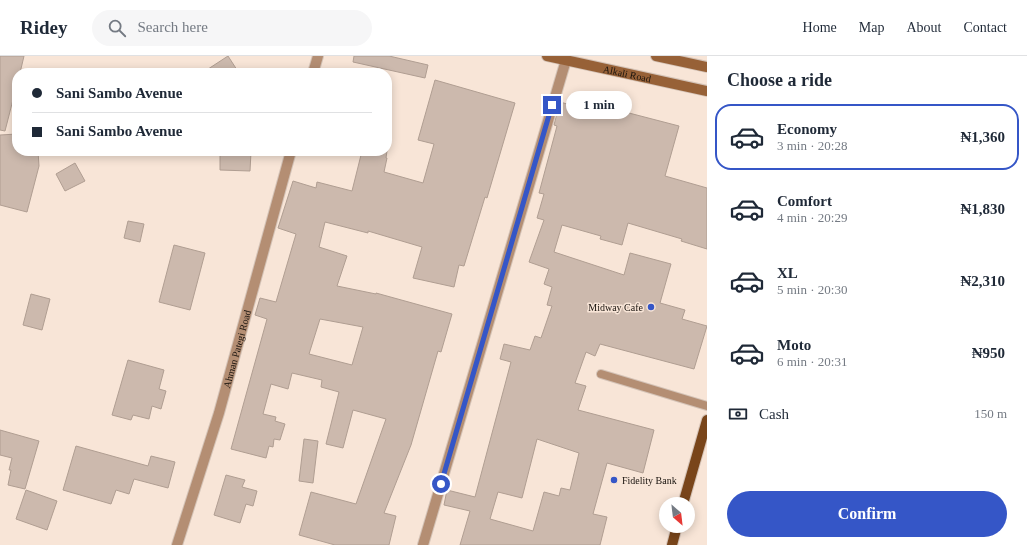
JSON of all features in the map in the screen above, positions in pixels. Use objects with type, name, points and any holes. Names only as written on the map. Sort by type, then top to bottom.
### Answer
[{"type":"main road","name":"Alkali Road","points":[[547,56],[707,90]]},
{"type":"main road","points":[[656,56],[707,67]]},
{"type":"main road","points":[[685,497],[707,420]]},
{"type":"main road","points":[[672,545],[675,533]]},
{"type":"street","points":[[314,68],[318,56]]},
{"type":"street","points":[[423,545],[566,60]]},
{"type":"street","name":"Ahman Pategi Road","points":[[177,545],[219,413],[290,156]]},
{"type":"lane","points":[[601,374],[707,406]]},
{"type":"building","points":[[0,56],[24,56],[21,68],[12,68],[12,104],[5,131],[0,130]]},
{"type":"building","points":[[228,56],[236,68],[210,68]]},
{"type":"building","points":[[354,56],[389,56],[428,65],[425,78],[392,71],[392,68],[380,68],[353,62]]},
{"type":"building","points":[[435,80],[515,103],[487,198],[485,197],[464,266],[459,265],[454,287],[413,278],[422,247],[368,231],[368,233],[325,222],[319,247],[347,256],[337,286],[376,293],[452,314],[441,352],[438,351],[411,445],[384,513],[396,516],[389,545],[335,545],[299,535],[311,492],[356,504],[386,419],[353,410],[343,448],[326,444],[339,392],[321,387],[322,380],[292,373],[288,389],[271,384],[263,414],[276,417],[275,421],[285,424],[280,440],[274,439],[273,447],[269,446],[266,458],[231,449],[267,319],[255,315],[260,298],[276,302],[296,234],[278,228],[293,181],[316,188],[317,182],[352,191],[361,156],[386,156],[384,172],[423,183],[434,144],[418,140]],"holes":[[[320,319],[363,327],[352,365],[309,354]]]},
{"type":"building","points":[[599,100],[630,110],[629,113],[679,126],[665,176],[707,188],[707,249],[681,241],[682,239],[628,223],[622,245],[600,239],[601,236],[562,225],[554,252],[624,275],[630,253],[671,264],[660,303],[685,310],[682,319],[707,326],[694,369],[600,344],[595,356],[586,352],[575,383],[586,386],[578,410],[654,430],[643,473],[607,463],[593,514],[607,517],[600,545],[460,545],[470,511],[444,505],[447,490],[475,497],[511,362],[500,359],[504,344],[530,350],[535,336],[541,338],[552,306],[547,305],[552,287],[544,284],[549,269],[529,262],[544,220],[537,218],[544,194],[539,193],[557,126],[554,125],[560,102],[592,111],[593,109],[595,110]],"holes":[[[537,439],[579,453],[570,490],[561,488],[559,496],[544,492],[533,531],[490,519],[498,492],[522,498]]]},
{"type":"building","points":[[12,134],[12,156],[38,156],[39,166],[27,212],[0,205],[0,135]]},
{"type":"building","points":[[220,156],[251,156],[250,171],[220,170]]},
{"type":"building","points":[[75,163],[85,181],[65,191],[56,174]]},
{"type":"building","points":[[128,221],[144,224],[140,242],[124,238]]},
{"type":"building","points":[[174,245],[205,253],[190,310],[159,302]]},
{"type":"building","points":[[31,294],[50,299],[42,330],[23,325]]},
{"type":"building","points":[[128,360],[164,370],[159,389],[166,391],[161,409],[152,406],[149,419],[133,415],[131,420],[112,415]]},
{"type":"building","points":[[0,430],[39,441],[25,489],[8,485],[11,470],[9,470],[12,458],[0,455]]},
{"type":"building","points":[[304,439],[318,441],[313,483],[299,481]]},
{"type":"building","points":[[76,446],[148,466],[151,456],[175,462],[168,488],[134,479],[129,494],[116,490],[111,504],[63,490]]},
{"type":"building","points":[[226,475],[245,480],[242,487],[257,491],[253,506],[246,504],[240,523],[214,515]]},
{"type":"building","points":[[26,490],[57,501],[47,530],[16,519]]},
{"type":"place","name":"Midway Cafe","points":[[651,307]]},
{"type":"place","name":"Fidelity Bank","points":[[614,480]]},
{"type":"route","points":[[441,484],[552,105]]}]
